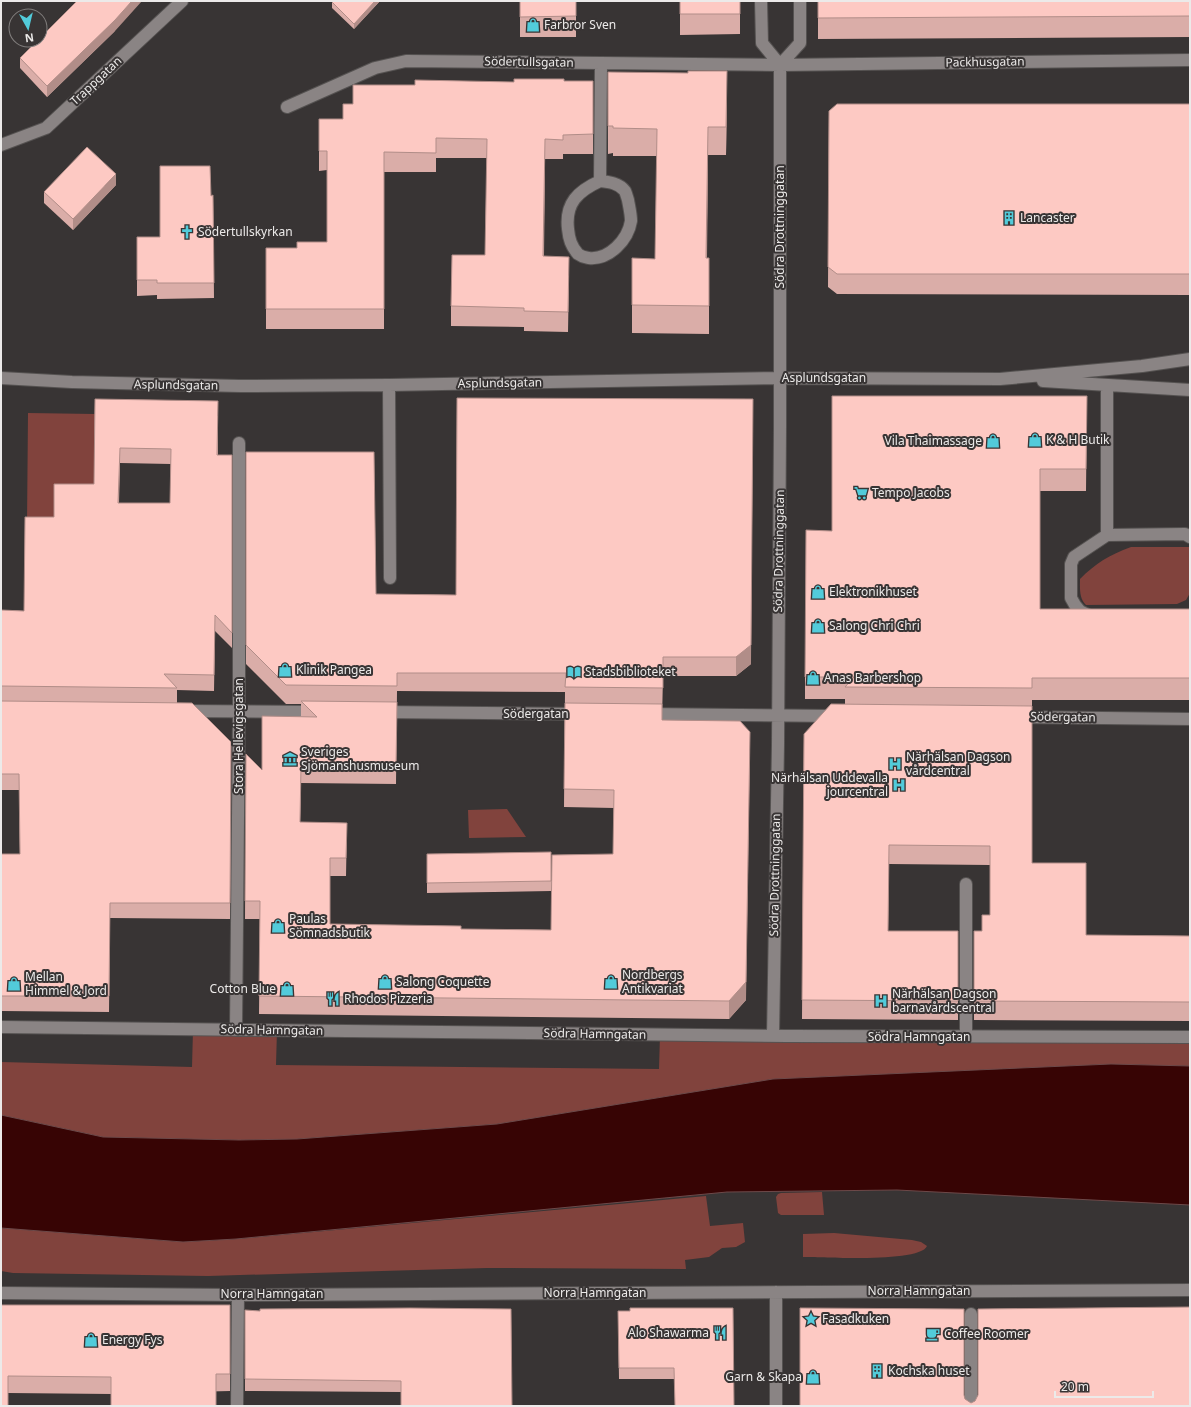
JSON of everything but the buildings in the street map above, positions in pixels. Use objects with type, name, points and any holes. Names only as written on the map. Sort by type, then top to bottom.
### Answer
[{"type":"street","name":"Trappgatan","points":[[1,145],[46,128],[182,1]]},
{"type":"street","points":[[761,1],[762,43],[780,65],[800,43],[800,1]]},
{"type":"street","name":"Packhusgatan","points":[[780,65],[1190,60]]},
{"type":"street","name":"Södertullsgatan","points":[[287,107],[375,68],[406,61],[780,65]]},
{"type":"street","points":[[600,181],[601,63]]},
{"type":"street","name":"Södra Drottninggatan","points":[[773,1036],[780,378],[780,65]]},
{"type":"street","points":[[600,181],[614,183],[625,192],[631,221],[619,246],[608,254],[596,259],[581,257],[572,247],[568,236],[567,221],[569,207],[577,196],[589,186],[600,181]]},
{"type":"street","name":"Asplundsgatan","points":[[1000,379],[1142,366],[1190,359]]},
{"type":"street","name":"Asplundsgatan","points":[[1,378],[72,382],[240,386],[389,385],[780,378],[1000,379],[1190,390]]},
{"type":"street","points":[[389,385],[390,578]]},
{"type":"street","points":[[1107,385],[1107,535]]},
{"type":"street","name":"Stora Hellevigsgatan","points":[[236,1030],[239,711],[239,442]]},
{"type":"street","points":[[1102,617],[1094,617],[1086,614],[1074,605],[1071,598],[1071,564],[1074,557],[1107,535],[1184,534],[1190,537]]},
{"type":"street","points":[[169,711],[326,712]]},
{"type":"street","name":"Södergatan","points":[[366,712],[596,714]]},
{"type":"street","points":[[636,714],[844,716]]},
{"type":"street","name":"Södergatan","points":[[1002,717],[1190,719]]},
{"type":"street","points":[[966,884],[966,1037]]},
{"type":"street","name":"Södra Hamngatan","points":[[1,1027],[773,1036],[1190,1037]]},
{"type":"street","name":"Norra Hamngatan","points":[[1,1293],[238,1295],[1190,1290]]},
{"type":"street","points":[[776,1292],[776,1406]]},
{"type":"street","points":[[237,1406],[238,1295]]},
{"type":"street","points":[[971,1314],[972,1406]]},
{"type":"shaded area","points":[[28,413],[95,414],[98,500],[54,526],[27,525]]},
{"type":"shaded area","points":[[1131,547],[1190,547],[1190,593],[1186,600],[1177,604],[1086,605],[1081,596],[1080,579],[1103,560]]},
{"type":"shaded area","points":[[507,809],[526,837],[469,838],[468,810]]},
{"type":"shaded area","points":[[193,1030],[277,1030],[276,1065],[659,1069],[660,1035],[1190,1037],[1190,1066],[1111,1064],[773,1079],[497,1124],[297,1139],[239,1140],[103,1137],[1,1115],[1,1062],[192,1067]]},
{"type":"shaded area","points":[[1111,1064],[1190,1066],[1190,1205],[897,1190],[727,1192],[236,1239],[183,1242],[1,1228],[1,1115],[103,1137],[239,1140],[297,1139],[497,1124],[773,1079]]},
{"type":"shaded area","points":[[822,1192],[824,1215],[781,1215],[778,1213],[776,1197],[778,1194]]},
{"type":"shaded area","points":[[706,1196],[710,1226],[743,1223],[745,1242],[736,1247],[722,1248],[709,1257],[685,1260],[686,1269],[487,1268],[208,1276],[13,1273],[1,1271],[1,1228],[183,1242],[237,1239]]},
{"type":"shaded area","points":[[834,1233],[912,1240],[921,1242],[927,1246],[920,1251],[907,1255],[890,1257],[803,1257],[803,1234]]},
{"type":"place","name":"Farbror Sven","points":[[533,25]]},
{"type":"place","name":"Lancaster","points":[[1009,218]]},
{"type":"place","name":"Södertullskyrkan","points":[[187,232]]},
{"type":"place","name":"K & H Butik","points":[[1035,440]]},
{"type":"place","name":"Vila Thaimassage","points":[[993,441]]},
{"type":"place","name":"Tempo Jacobs","points":[[861,493]]},
{"type":"place","name":"Elektronikhuset","points":[[818,592]]},
{"type":"place","name":"Salong Chri Chri","points":[[818,626]]},
{"type":"place","name":"Klinik Pangea","points":[[285,670]]},
{"type":"place","name":"Stadsbiblioteket","points":[[574,672]]},
{"type":"place","name":"Anas Barbershop","points":[[813,678]]},
{"type":"place","name":"Sveriges Sjömanshusmuseum","points":[[290,759]]},
{"type":"place","name":"Närhälsan Dagson vårdcentral","points":[[895,764]]},
{"type":"place","name":"Närhälsan Uddevalla jourcentral","points":[[899,785]]},
{"type":"place","name":"Paulas Sömnadsbutik","points":[[278,926]]},
{"type":"place","name":"Salong Coquette","points":[[385,982]]},
{"type":"place","name":"Nordbergs Antikvariat","points":[[611,982]]},
{"type":"place","name":"Mellan Himmel & Jord","points":[[14,984]]},
{"type":"place","name":"Cotton Blue","points":[[287,989]]},
{"type":"place","name":"Rhodos Pizzeria","points":[[333,999]]},
{"type":"place","name":"Närhälsan Dagson barnavårdscentral","points":[[881,1001]]},
{"type":"place","name":"Fasadkuken","points":[[811,1319]]},
{"type":"place","name":"Alo Shawarma","points":[[720,1333]]},
{"type":"place","name":"Coffee Roomer","points":[[933,1334]]},
{"type":"place","name":"Energy Fys","points":[[91,1340]]},
{"type":"place","name":"Kochska huset","points":[[877,1371]]},
{"type":"place","name":"Garn & Skapa","points":[[813,1377]]}]
